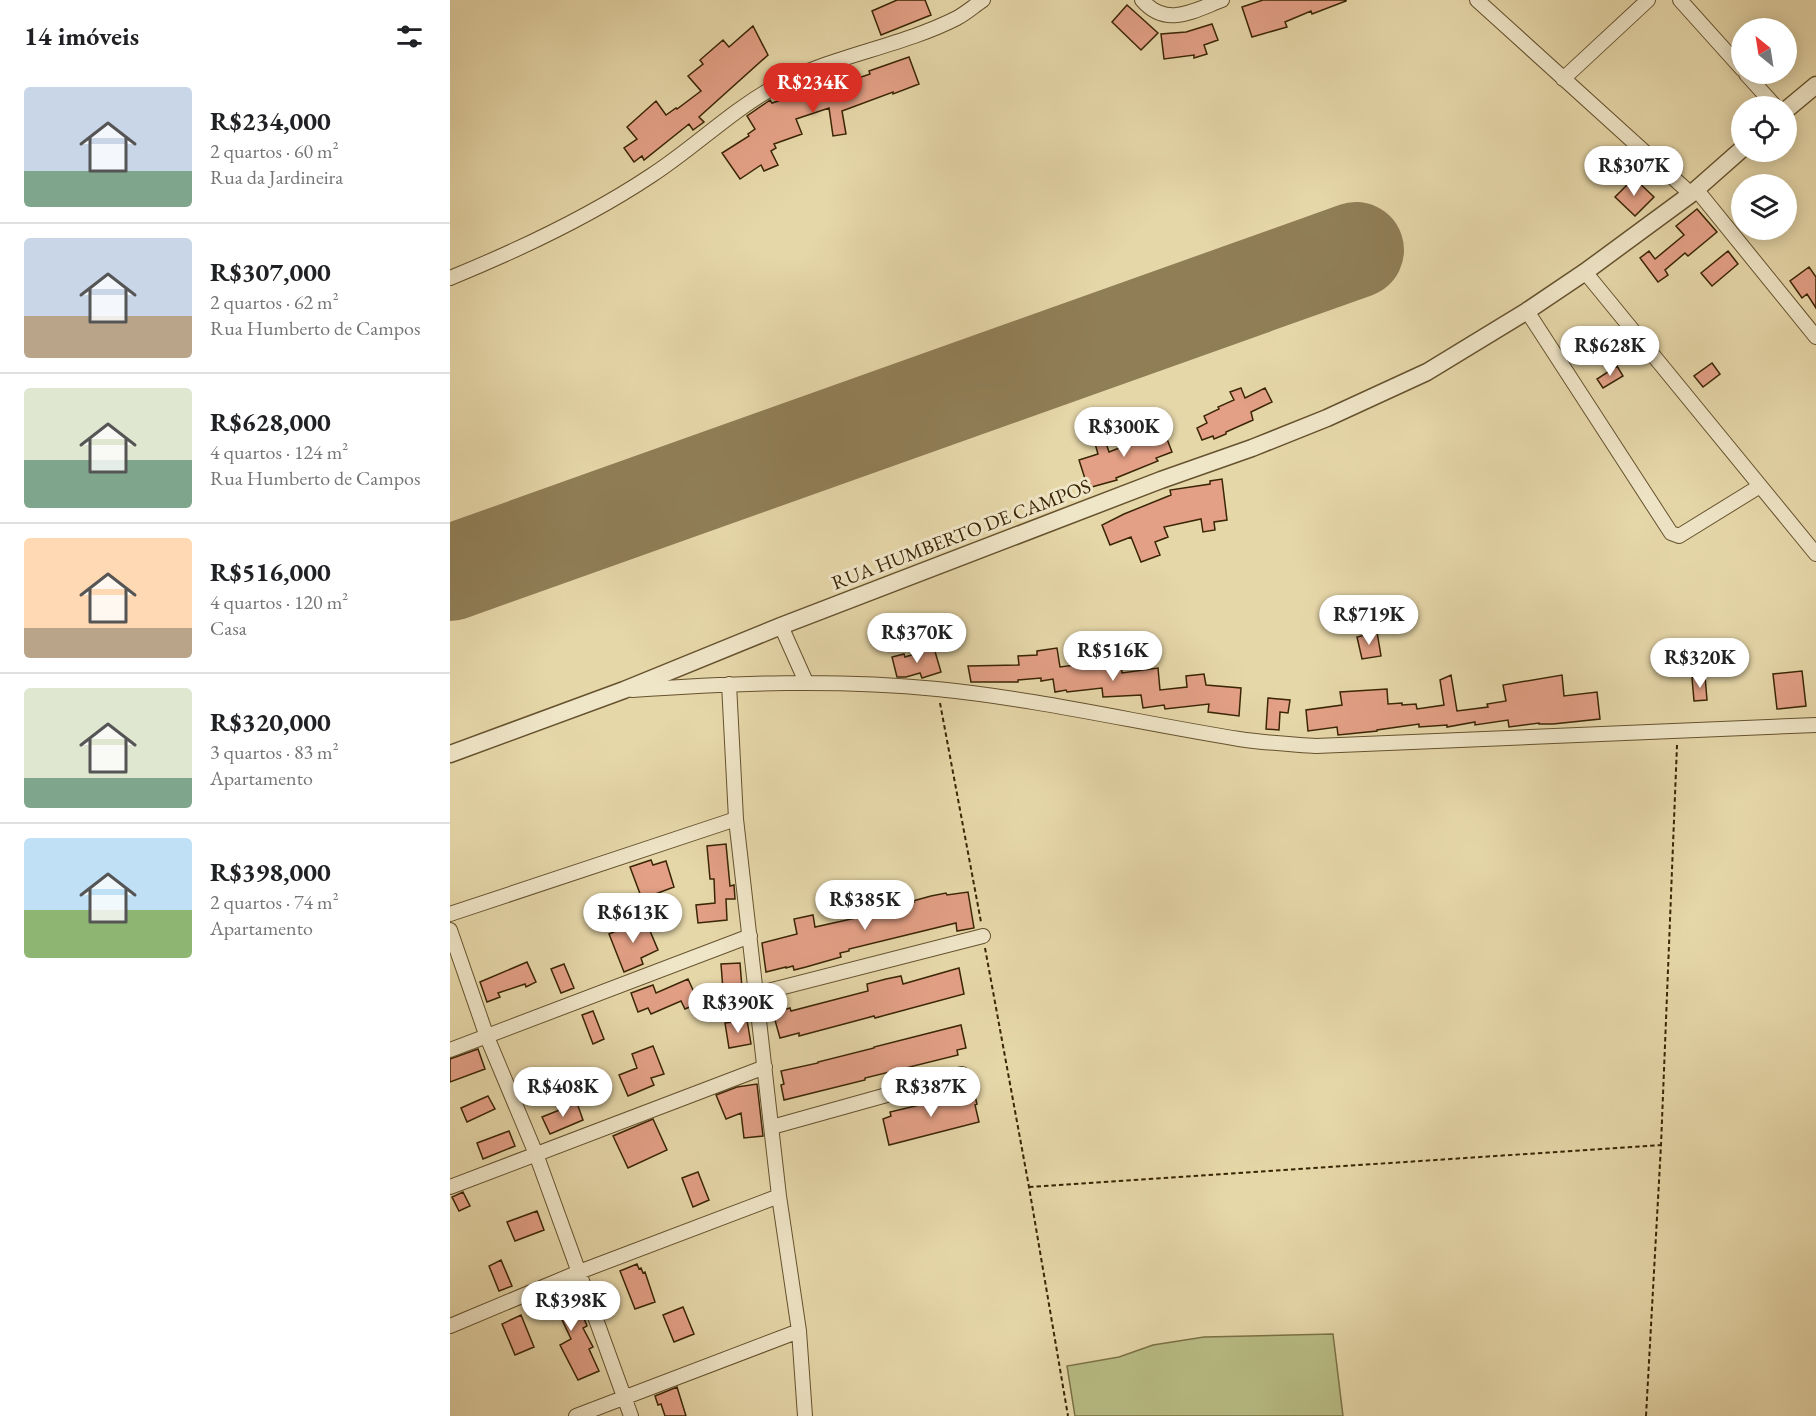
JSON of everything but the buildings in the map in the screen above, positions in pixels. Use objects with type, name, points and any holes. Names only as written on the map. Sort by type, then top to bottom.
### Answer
[{"type":"street","points":[[450,278],[536,241],[593,212],[654,174],[755,99],[778,85],[807,72],[935,28],[959,17],[983,0]]},
{"type":"street","points":[[1142,0],[1149,8],[1163,16],[1180,15],[1222,0]]},
{"type":"street","points":[[1477,0],[1563,79],[1693,191],[1816,337]]},
{"type":"street","points":[[1563,79],[1648,0]]},
{"type":"street","points":[[1680,0],[1731,57]]},
{"type":"street","points":[[1755,84],[1766,96]]},
{"type":"street","points":[[1797,101],[1816,85]]},
{"type":"street","name":"RUA HUMBERTO DE CAMPOS","points":[[450,754],[624,690],[781,626],[1150,484],[1252,448],[1327,418],[1427,372],[1527,311],[1585,272],[1693,191],[1731,159]]},
{"type":"street","points":[[1585,272],[1816,554]]},
{"type":"street","points":[[1527,311],[1671,533],[1679,536],[1760,486]]},
{"type":"street","points":[[781,626],[806,682]]},
{"type":"street","points":[[624,690],[806,682],[937,689],[1052,705],[1241,739],[1316,746],[1816,724]]},
{"type":"street","points":[[729,684],[736,819],[779,1196],[799,1331],[805,1416]]},
{"type":"street","points":[[450,914],[736,819]]},
{"type":"street","points":[[450,930],[487,1037],[536,1154],[631,1416]]},
{"type":"street","points":[[450,1050],[750,936]]},
{"type":"street","points":[[756,994],[983,936]]},
{"type":"street","points":[[450,1187],[765,1067]]},
{"type":"street","points":[[772,1127],[962,1074]]},
{"type":"street","points":[[450,1326],[579,1272],[779,1196]]},
{"type":"street","points":[[576,1416],[799,1331]]},
{"type":"path","points":[[937,689],[1029,1187],[1068,1416]]},
{"type":"path","points":[[1646,1416],[1661,1145],[1677,730]]},
{"type":"path","points":[[1029,1187],[1661,1145]]},
{"type":"green space","points":[[1333,1334],[1343,1416],[1075,1416],[1067,1366],[1119,1357],[1153,1345],[1204,1337]]},
{"type":"runway","points":[[450,573],[1356,250]]}]
